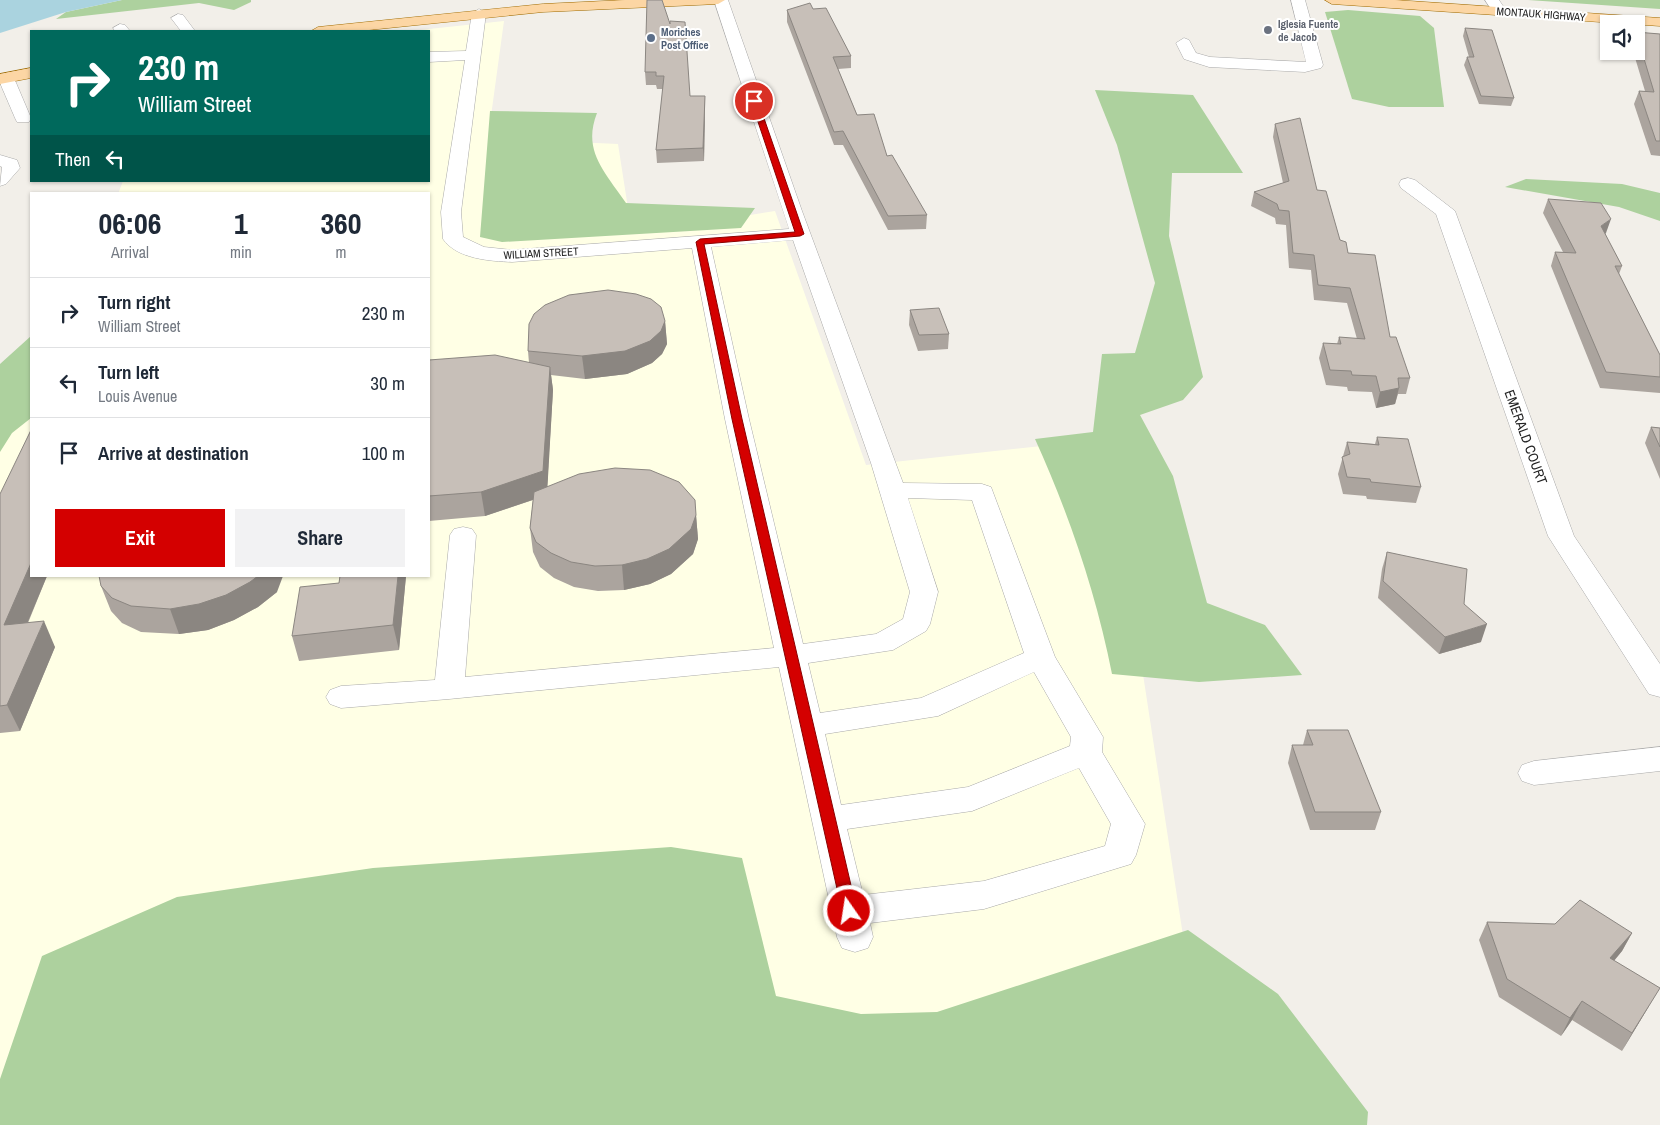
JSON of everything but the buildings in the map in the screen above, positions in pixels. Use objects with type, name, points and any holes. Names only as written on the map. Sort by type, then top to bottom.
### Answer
[{"type":"main road","points":[[327,30],[570,3],[720,0]]},
{"type":"main road","name":"MONTAUK HIGHWAY","points":[[1332,0],[1496,6],[1660,22]]},
{"type":"main road","points":[[3,78],[30,73]]},
{"type":"street","points":[[341,697],[449,689],[790,656],[883,643],[916,624],[924,592],[892,490],[800,234],[720,0]]},
{"type":"street","points":[[1184,43],[1189,56],[1209,62],[1305,68],[1315,65],[1298,0]]},
{"type":"street","name":"WILLIAM STREET","points":[[479,13],[452,212],[453,239],[463,247],[483,254],[512,256],[800,234]]},
{"type":"street","points":[[178,18],[187,30]]},
{"type":"street","points":[[430,57],[474,56]]},
{"type":"street","points":[[3,78],[23,118]]},
{"type":"street","points":[[0,160],[11,164],[11,168],[0,180]]},
{"type":"street","name":"EMERALD COURT","points":[[1408,184],[1445,211],[1561,536],[1660,687]]},
{"type":"street","points":[[700,242],[737,419],[852,924],[984,895],[1119,855],[1128,824],[1086,752],[1087,737],[1040,657],[982,492],[892,490]]},
{"type":"street","points":[[449,689],[463,535]]},
{"type":"street","points":[[806,726],[928,708],[1040,657]]},
{"type":"street","points":[[828,819],[972,799],[1086,752]]},
{"type":"street","points":[[1534,773],[1660,759]]},
{"type":"shaded area","points":[[504,21],[488,138],[618,144],[632,234],[775,211],[866,465],[1107,439],[1212,1125],[0,1125],[0,421],[30,368],[30,577],[430,577],[430,192],[119,192],[123,182],[430,182],[430,30],[419,30]]},
{"type":"green space","points":[[122,0],[251,0],[251,2],[234,10],[199,3],[56,19],[66,12]]},
{"type":"green space","points":[[1528,0],[1660,0],[1660,9]]},
{"type":"green space","points":[[1348,10],[1420,16],[1434,28],[1444,107],[1389,107],[1352,99],[1325,12]]},
{"type":"green space","points":[[1095,90],[1193,95],[1243,173],[1172,173],[1169,236],[1203,377],[1183,400],[1140,415],[1173,476],[1207,603],[1265,625],[1302,675],[1199,682],[1112,674],[1090,584],[1059,496],[1035,439],[1093,432],[1102,354],[1135,353],[1155,283],[1117,145]]},
{"type":"green space","points":[[490,111],[597,113],[592,139],[594,150],[604,171],[626,203],[755,208],[741,228],[502,242],[480,237]]},
{"type":"green space","points":[[1526,179],[1622,184],[1660,193],[1660,221],[1619,207],[1505,187]]},
{"type":"green space","points":[[30,337],[30,419],[12,433],[0,452],[0,364]]},
{"type":"green space","points":[[671,847],[742,858],[776,996],[861,1014],[937,1012],[1188,930],[1278,994],[1368,1112],[1367,1125],[0,1125],[0,1079],[42,956],[177,897],[373,868]]},
{"type":"water","points":[[0,0],[122,0],[66,12],[0,33]]},
{"type":"place","name":"Iglesia Fuente de Jacob","points":[[1268,30]]},
{"type":"place","name":"Moriches Post Office","points":[[651,38]]},
{"type":"route","points":[[754,101],[800,234],[700,242],[737,419],[849,911]]}]
